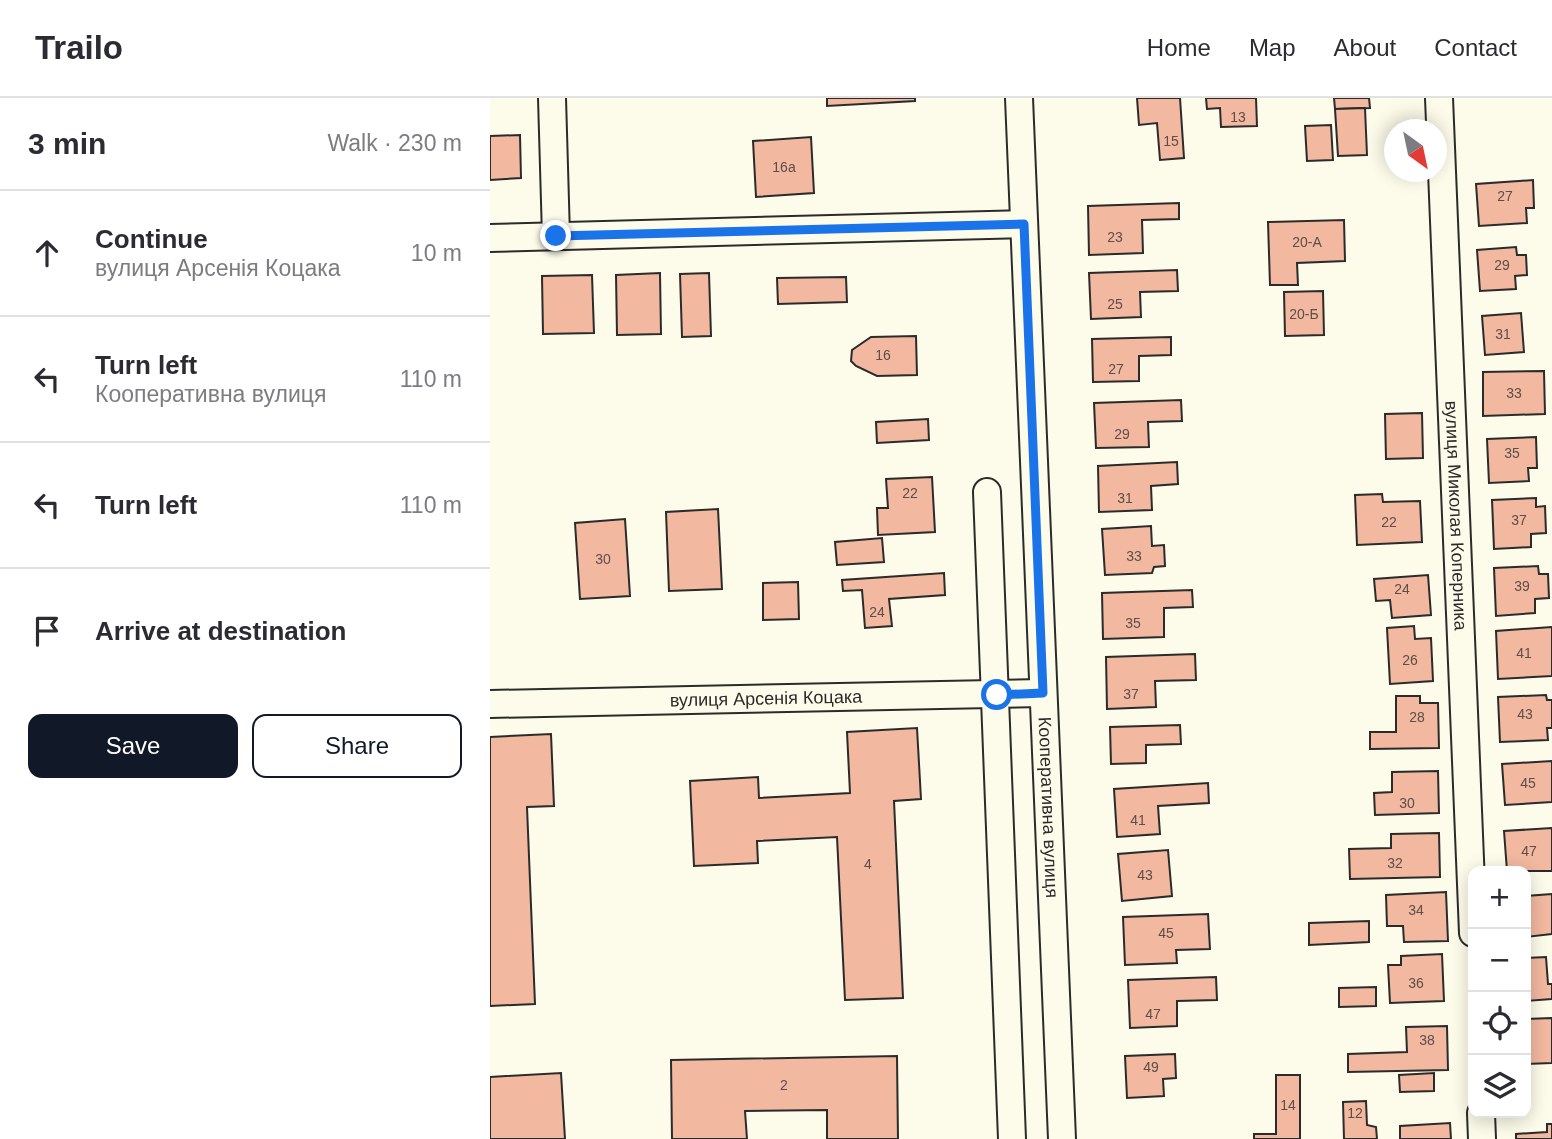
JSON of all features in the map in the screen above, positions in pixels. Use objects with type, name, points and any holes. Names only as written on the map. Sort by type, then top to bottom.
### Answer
[{"type":"street","points":[[552,98],[556,236]]},
{"type":"street","name":"Кооперативна вулиця","points":[[1019,98],[1062,1139]]},
{"type":"street","name":"вулиця Миколая Коперника","points":[[1439,98],[1473,929]]},
{"type":"street","points":[[490,238],[1024,224]]},
{"type":"street","points":[[987,492],[997,695],[1012,1139]]},
{"type":"street","name":"вулиця Арсенія Коцака","points":[[490,704],[1043,693]]},
{"type":"street","points":[[1481,1118],[1482,1139]]},
{"type":"building","points":[[827,98],[915,98],[915,101],[827,106]]},
{"type":"building","points":[[1137,98],[1180,98],[1184,158],[1160,160],[1157,123],[1139,125]]},
{"type":"building","points":[[1206,98],[1256,98],[1257,126],[1221,127],[1220,108],[1207,109]]},
{"type":"building","points":[[1334,98],[1369,98],[1370,108],[1335,109]]},
{"type":"building","points":[[1365,108],[1367,155],[1338,156],[1335,109]]},
{"type":"building","points":[[1331,125],[1333,160],[1307,161],[1305,126]]},
{"type":"building","points":[[520,135],[521,178],[490,180],[490,136]]},
{"type":"building","points":[[811,137],[814,193],[756,197],[753,141]]},
{"type":"building","points":[[1533,180],[1534,208],[1526,208],[1527,223],[1479,226],[1476,184]]},
{"type":"building","points":[[1179,203],[1179,219],[1142,220],[1143,253],[1089,255],[1088,206]]},
{"type":"building","points":[[1344,220],[1345,261],[1297,263],[1298,285],[1270,285],[1268,222]]},
{"type":"building","points":[[1516,247],[1517,255],[1526,255],[1527,275],[1515,276],[1516,289],[1480,291],[1477,250]]},
{"type":"building","points":[[1177,270],[1178,291],[1140,292],[1141,317],[1091,319],[1089,273]]},
{"type":"building","points":[[660,273],[661,334],[617,335],[616,275]]},
{"type":"building","points":[[709,273],[711,336],[682,337],[680,274]]},
{"type":"building","points":[[592,275],[594,333],[543,334],[542,276]]},
{"type":"building","points":[[846,277],[847,302],[778,304],[777,278]]},
{"type":"building","points":[[1323,291],[1324,335],[1285,336],[1284,292]]},
{"type":"building","points":[[1521,313],[1524,352],[1485,355],[1482,316]]},
{"type":"building","points":[[916,336],[917,375],[877,376],[851,361],[852,350],[871,337]]},
{"type":"building","points":[[1171,337],[1171,355],[1139,356],[1139,381],[1093,382],[1092,339]]},
{"type":"building","points":[[1544,371],[1545,414],[1483,416],[1483,372]]},
{"type":"building","points":[[1181,400],[1182,421],[1148,422],[1149,447],[1096,448],[1094,403]]},
{"type":"building","points":[[1422,413],[1423,458],[1386,459],[1385,414]]},
{"type":"building","points":[[928,419],[929,440],[877,443],[876,422]]},
{"type":"building","points":[[1536,437],[1537,468],[1528,468],[1529,481],[1489,483],[1487,439]]},
{"type":"building","points":[[1177,462],[1178,484],[1151,486],[1152,510],[1099,512],[1098,466]]},
{"type":"building","points":[[932,477],[935,532],[878,535],[877,508],[888,508],[886,479]]},
{"type":"building","points":[[1382,494],[1383,502],[1420,501],[1422,542],[1357,545],[1355,495]]},
{"type":"building","points":[[1536,498],[1536,507],[1545,506],[1546,533],[1531,534],[1531,547],[1494,549],[1492,500]]},
{"type":"building","points":[[718,509],[722,589],[669,591],[666,512]]},
{"type":"building","points":[[625,519],[630,596],[580,599],[575,523]]},
{"type":"building","points":[[1151,526],[1152,546],[1164,545],[1165,566],[1154,567],[1152,573],[1105,575],[1102,529]]},
{"type":"building","points":[[882,538],[884,562],[837,565],[835,542]]},
{"type":"building","points":[[1538,566],[1539,574],[1548,574],[1549,598],[1535,599],[1535,613],[1496,616],[1494,568]]},
{"type":"building","points":[[944,573],[945,595],[889,599],[892,626],[865,628],[862,590],[843,591],[842,580]]},
{"type":"building","points":[[1428,575],[1431,615],[1392,618],[1390,600],[1376,601],[1374,579]]},
{"type":"building","points":[[798,582],[799,619],[763,620],[763,583]]},
{"type":"building","points":[[1192,590],[1193,607],[1164,608],[1164,637],[1103,639],[1102,593]]},
{"type":"building","points":[[1414,626],[1415,639],[1431,638],[1433,681],[1390,684],[1387,628]]},
{"type":"building","points":[[1552,627],[1552,676],[1498,679],[1496,631]]},
{"type":"building","points":[[1195,654],[1196,680],[1155,681],[1156,707],[1107,709],[1106,657]]},
{"type":"building","points":[[1546,695],[1547,700],[1552,700],[1552,728],[1547,728],[1548,740],[1500,742],[1498,697]]},
{"type":"building","points":[[1396,696],[1420,696],[1420,703],[1438,703],[1439,748],[1370,749],[1370,732],[1396,732]]},
{"type":"building","points":[[1180,725],[1181,744],[1146,745],[1146,763],[1111,764],[1110,727]]},
{"type":"building","points":[[917,728],[921,799],[894,801],[903,998],[845,1000],[837,837],[757,841],[758,863],[694,866],[690,781],[758,777],[759,798],[850,793],[847,732]]},
{"type":"building","points":[[551,734],[554,806],[527,807],[535,1004],[490,1006],[490,737]]},
{"type":"building","points":[[1552,761],[1552,802],[1505,805],[1502,764]]},
{"type":"building","points":[[1438,771],[1439,813],[1375,815],[1374,793],[1392,792],[1392,772]]},
{"type":"building","points":[[1208,783],[1209,803],[1158,806],[1160,834],[1117,837],[1114,789]]},
{"type":"building","points":[[1552,828],[1552,871],[1531,871],[1531,866],[1507,866],[1504,831]]},
{"type":"building","points":[[1439,833],[1440,877],[1350,879],[1349,849],[1391,848],[1391,834]]},
{"type":"building","points":[[1168,850],[1172,896],[1122,901],[1118,854]]},
{"type":"building","points":[[1446,892],[1448,941],[1404,942],[1403,926],[1387,926],[1386,895]]},
{"type":"building","points":[[1552,894],[1552,934],[1531,936],[1531,896]]},
{"type":"building","points":[[1208,914],[1210,949],[1176,950],[1177,963],[1125,965],[1123,917]]},
{"type":"building","points":[[1369,921],[1369,942],[1309,945],[1309,923]]},
{"type":"building","points":[[1442,954],[1444,1001],[1390,1003],[1388,965],[1401,965],[1401,956]]},
{"type":"building","points":[[1546,957],[1548,984],[1552,984],[1552,999],[1531,1001],[1531,958]]},
{"type":"building","points":[[1216,977],[1217,1000],[1177,1001],[1177,1026],[1130,1028],[1128,980]]},
{"type":"building","points":[[1376,987],[1376,1006],[1339,1007],[1339,988]]},
{"type":"building","points":[[1552,1018],[1552,1063],[1531,1064],[1531,1019]]},
{"type":"building","points":[[1447,1026],[1448,1070],[1348,1072],[1348,1054],[1407,1052],[1406,1027]]},
{"type":"building","points":[[1175,1054],[1176,1078],[1163,1079],[1164,1096],[1127,1098],[1125,1056]]},
{"type":"building","points":[[897,1056],[898,1139],[827,1139],[827,1110],[745,1111],[747,1139],[672,1139],[671,1060]]},
{"type":"building","points":[[561,1073],[565,1139],[490,1139],[490,1077]]},
{"type":"building","points":[[1434,1073],[1434,1091],[1400,1092],[1399,1075]]},
{"type":"building","points":[[1276,1075],[1300,1075],[1300,1139],[1254,1139],[1254,1134],[1276,1134]]},
{"type":"building","points":[[1366,1101],[1367,1125],[1376,1127],[1377,1139],[1344,1139],[1343,1102]]},
{"type":"building","points":[[1450,1123],[1451,1139],[1400,1139],[1400,1126]]},
{"type":"building","points":[[1547,1124],[1552,1124],[1552,1139],[1516,1139],[1516,1134],[1547,1132]]},
{"type":"route","points":[[556,236],[1024,224],[1043,693],[997,695]]}]
